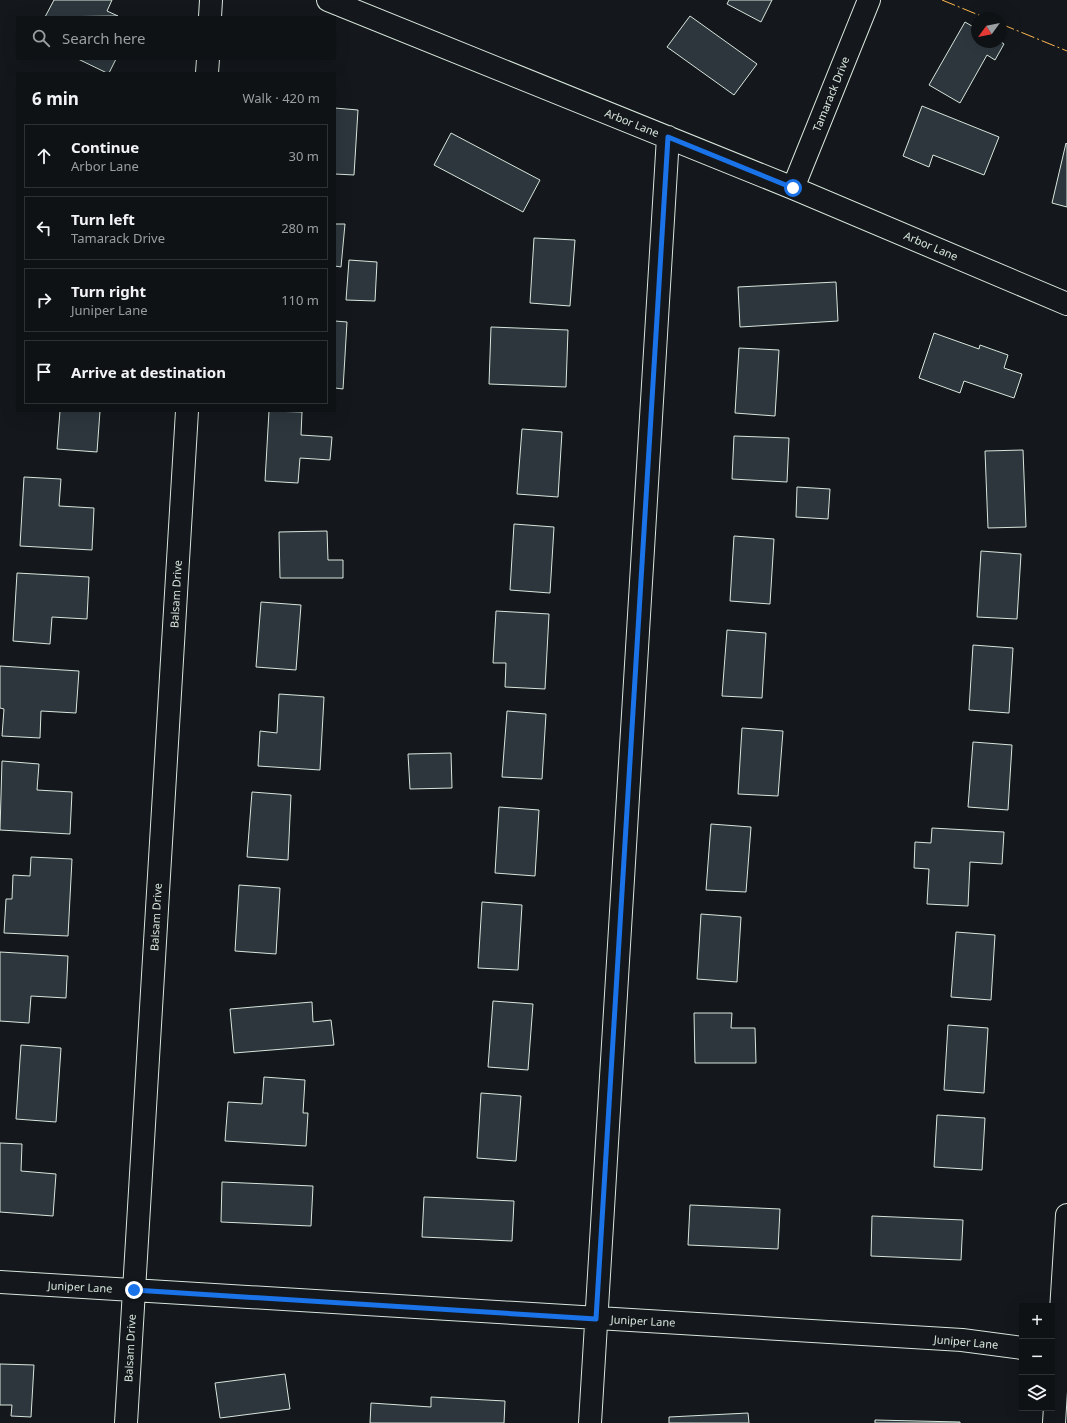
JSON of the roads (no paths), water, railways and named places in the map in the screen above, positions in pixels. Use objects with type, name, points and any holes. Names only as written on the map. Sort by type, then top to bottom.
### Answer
[{"type":"street","points":[[210,16],[211,0]]},
{"type":"street","name":"Arbor Lane","points":[[328,0],[793,188],[1067,304]]},
{"type":"street","name":"Tamarack Drive","points":[[793,188],[869,0]]},
{"type":"street","points":[[207,72],[208,60]]},
{"type":"street","points":[[590,1423],[668,137]]},
{"type":"street","name":"Balsam Drive","points":[[126,1423],[187,412]]},
{"type":"street","points":[[1054,1423],[1067,1215]]},
{"type":"street","name":"Juniper Lane","points":[[0,1282],[962,1340],[1019,1348]]}]
